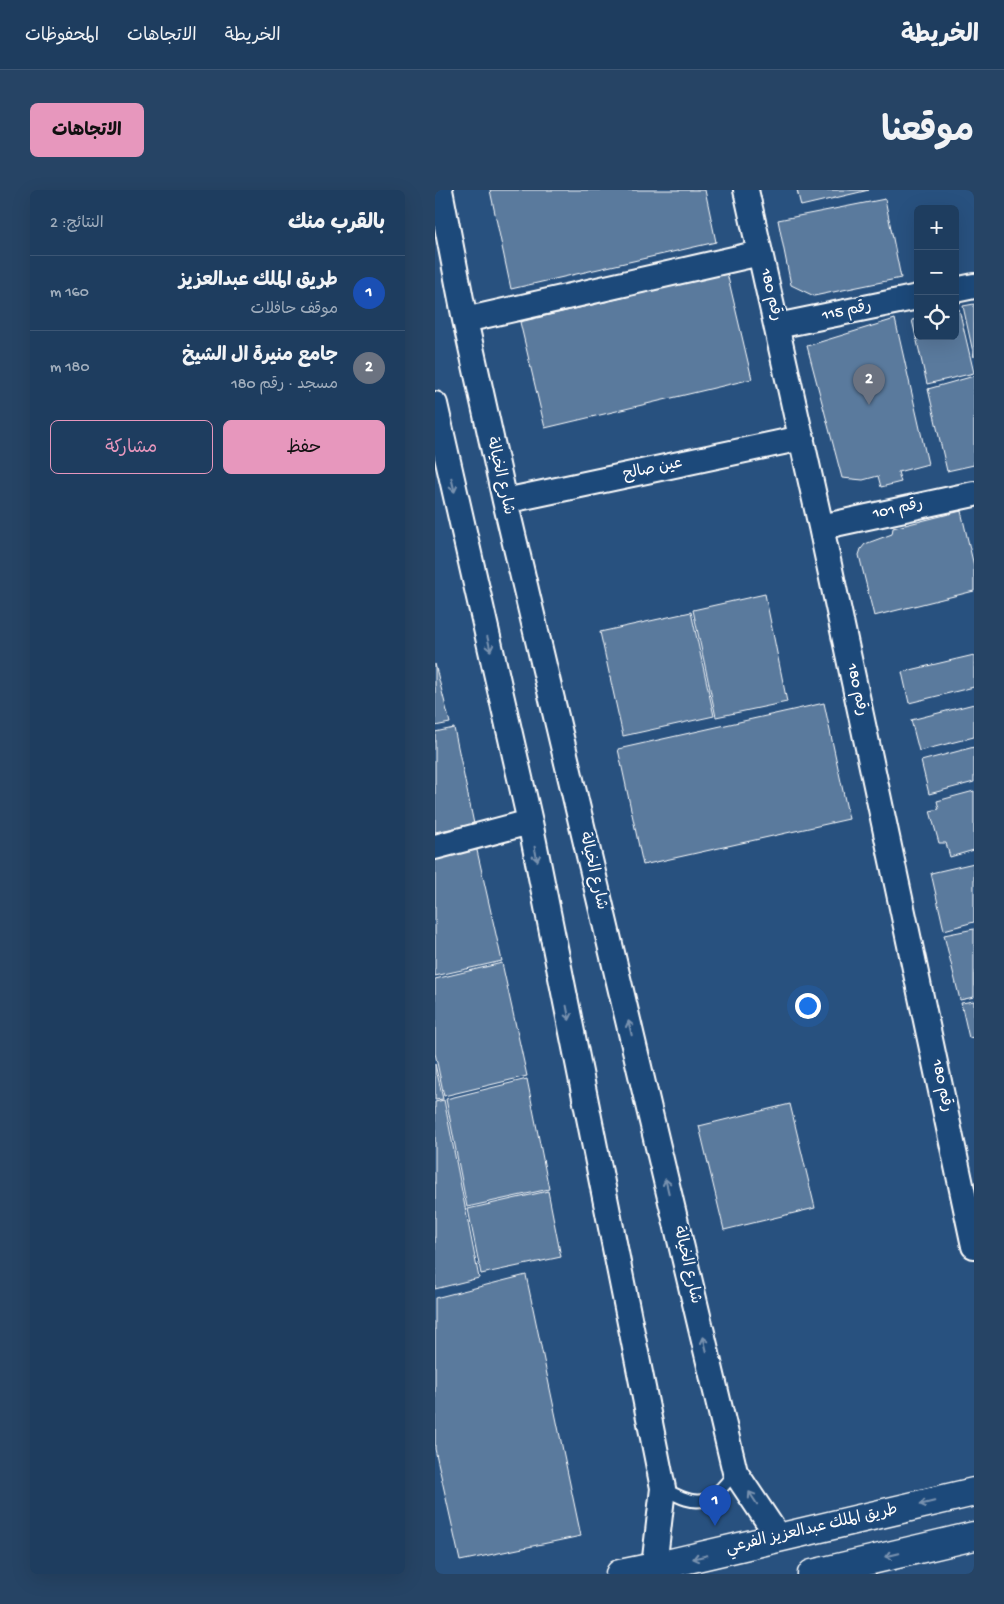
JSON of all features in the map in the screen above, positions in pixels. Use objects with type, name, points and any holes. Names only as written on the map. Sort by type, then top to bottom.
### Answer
[{"type":"main road","name":"طريق الملك عبدالعزيز الفرعي","points":[[620,1574],[974,1492]]},
{"type":"main road","points":[[812,1574],[974,1536]]},
{"type":"street","name":"رقم 180","points":[[746,190],[969,1190],[974,1246]]},
{"type":"street","name":"شارع الخيالة","points":[[445,191],[465,320],[505,502],[735,1472],[779,1538]]},
{"type":"street","points":[[465,320],[760,253]]},
{"type":"street","points":[[959,289],[974,286]]},
{"type":"street","name":"رقم 115","points":[[777,326],[914,298]]},
{"type":"street","points":[[435,404],[530,822],[663,1488],[654,1567]]},
{"type":"street","name":"عين صالح","points":[[505,502],[802,438]]},
{"type":"street","name":"رقم 101","points":[[821,527],[974,494]]},
{"type":"street","points":[[435,847],[530,822]]},
{"type":"lane","points":[[663,1488],[681,1499],[699,1501],[716,1494],[735,1472]]},
{"type":"building","points":[[490,190],[705,190],[716,242],[511,289]]},
{"type":"building","points":[[797,190],[869,190],[801,206]]},
{"type":"building","points":[[885,199],[901,278],[814,296],[791,285],[778,220]]},
{"type":"building","points":[[727,273],[752,379],[545,428],[520,322]]},
{"type":"building","points":[[974,304],[974,357],[963,306]]},
{"type":"building","points":[[959,309],[974,373],[927,384],[917,340],[959,340]]},
{"type":"building","points":[[895,319],[928,464],[898,472],[901,482],[881,487],[878,476],[863,480],[842,478],[807,346]]},
{"type":"building","points":[[974,376],[974,465],[947,471],[928,389]]},
{"type":"building","points":[[961,511],[974,566],[974,591],[874,616],[859,555],[865,544],[892,534],[893,528]]},
{"type":"building","points":[[765,594],[787,702],[716,717],[693,610]]},
{"type":"building","points":[[691,612],[714,716],[623,736],[600,632]]},
{"type":"building","points":[[974,655],[974,687],[909,703],[902,672]]},
{"type":"building","points":[[435,664],[450,723],[435,726]]},
{"type":"building","points":[[824,703],[849,819],[643,865],[618,749]]},
{"type":"building","points":[[974,704],[974,737],[919,751],[911,720]]},
{"type":"building","points":[[454,728],[474,824],[435,832],[435,732]]},
{"type":"building","points":[[974,747],[974,782],[929,794],[921,761]]},
{"type":"building","points":[[974,791],[974,850],[950,857],[946,843],[939,843],[930,811],[939,809],[937,801]]},
{"type":"building","points":[[476,846],[502,961],[435,976],[435,857]]},
{"type":"building","points":[[974,863],[974,922],[944,930],[931,873]]},
{"type":"building","points":[[974,929],[974,997],[960,1000],[944,935]]},
{"type":"building","points":[[502,963],[527,1076],[444,1096],[435,1053],[435,979]]},
{"type":"building","points":[[974,1001],[974,1037],[969,1038],[961,1003]]},
{"type":"building","points":[[435,1064],[443,1099],[435,1100]]},
{"type":"building","points":[[527,1079],[549,1189],[467,1207],[446,1099]]},
{"type":"building","points":[[444,1100],[479,1278],[435,1289],[435,1102]]},
{"type":"building","points":[[790,1104],[815,1208],[724,1230],[699,1126]]},
{"type":"building","points":[[548,1191],[561,1257],[481,1274],[468,1209]]},
{"type":"building","points":[[526,1275],[581,1536],[460,1561],[435,1449],[435,1298]]},
{"type":"place","name":"جامع منيرة ال الشيخ","points":[[869,405]]},
{"type":"place","name":"طريق الملك عبدالعزيز","points":[[715,1526]]}]
